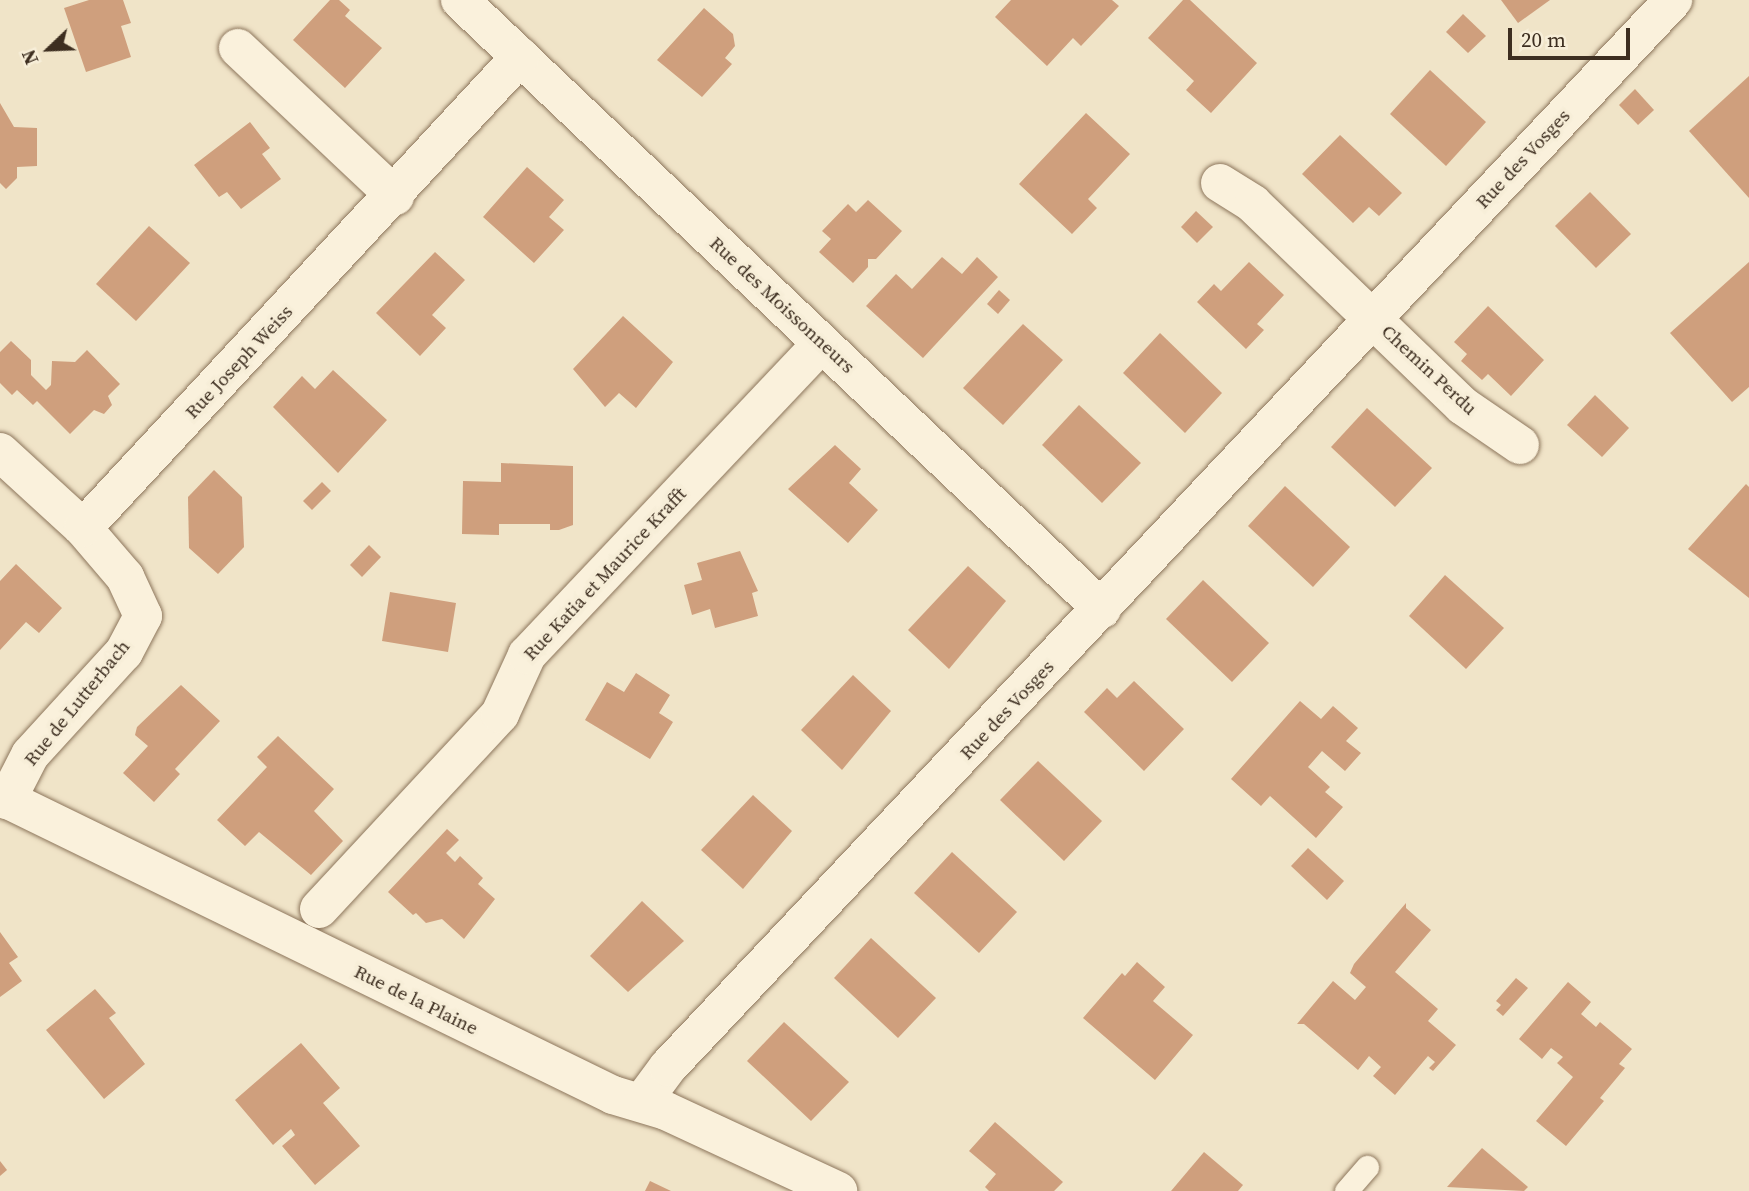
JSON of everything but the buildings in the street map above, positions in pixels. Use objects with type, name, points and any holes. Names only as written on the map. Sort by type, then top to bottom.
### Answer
[{"type":"street","name":"Rue des Moissonneurs","points":[[460,0],[1102,609]]},
{"type":"street","name":"Rue des Vosges","points":[[642,1102],[678,1057],[1673,0]]},
{"type":"street","points":[[238,48],[395,196]]},
{"type":"street","name":"Rue Joseph Weiss","points":[[83,528],[395,196],[520,57]]},
{"type":"street","points":[[1220,183],[1253,204],[1374,319]]},
{"type":"street","name":"Chemin Perdu","points":[[1374,319],[1463,406],[1520,444]]},
{"type":"street","name":"Rue Katia et Maurice Krafft","points":[[319,909],[500,714],[527,654],[822,343]]},
{"type":"street","name":"Rue de Lutterbach","points":[[0,452],[83,528],[125,577],[143,615],[124,652],[30,755],[4,798]]},
{"type":"street","name":"Rue de la Plaine","points":[[4,798],[613,1095],[642,1102],[838,1191]]},
{"type":"lane","points":[[1346,1191],[1367,1167]]}]
